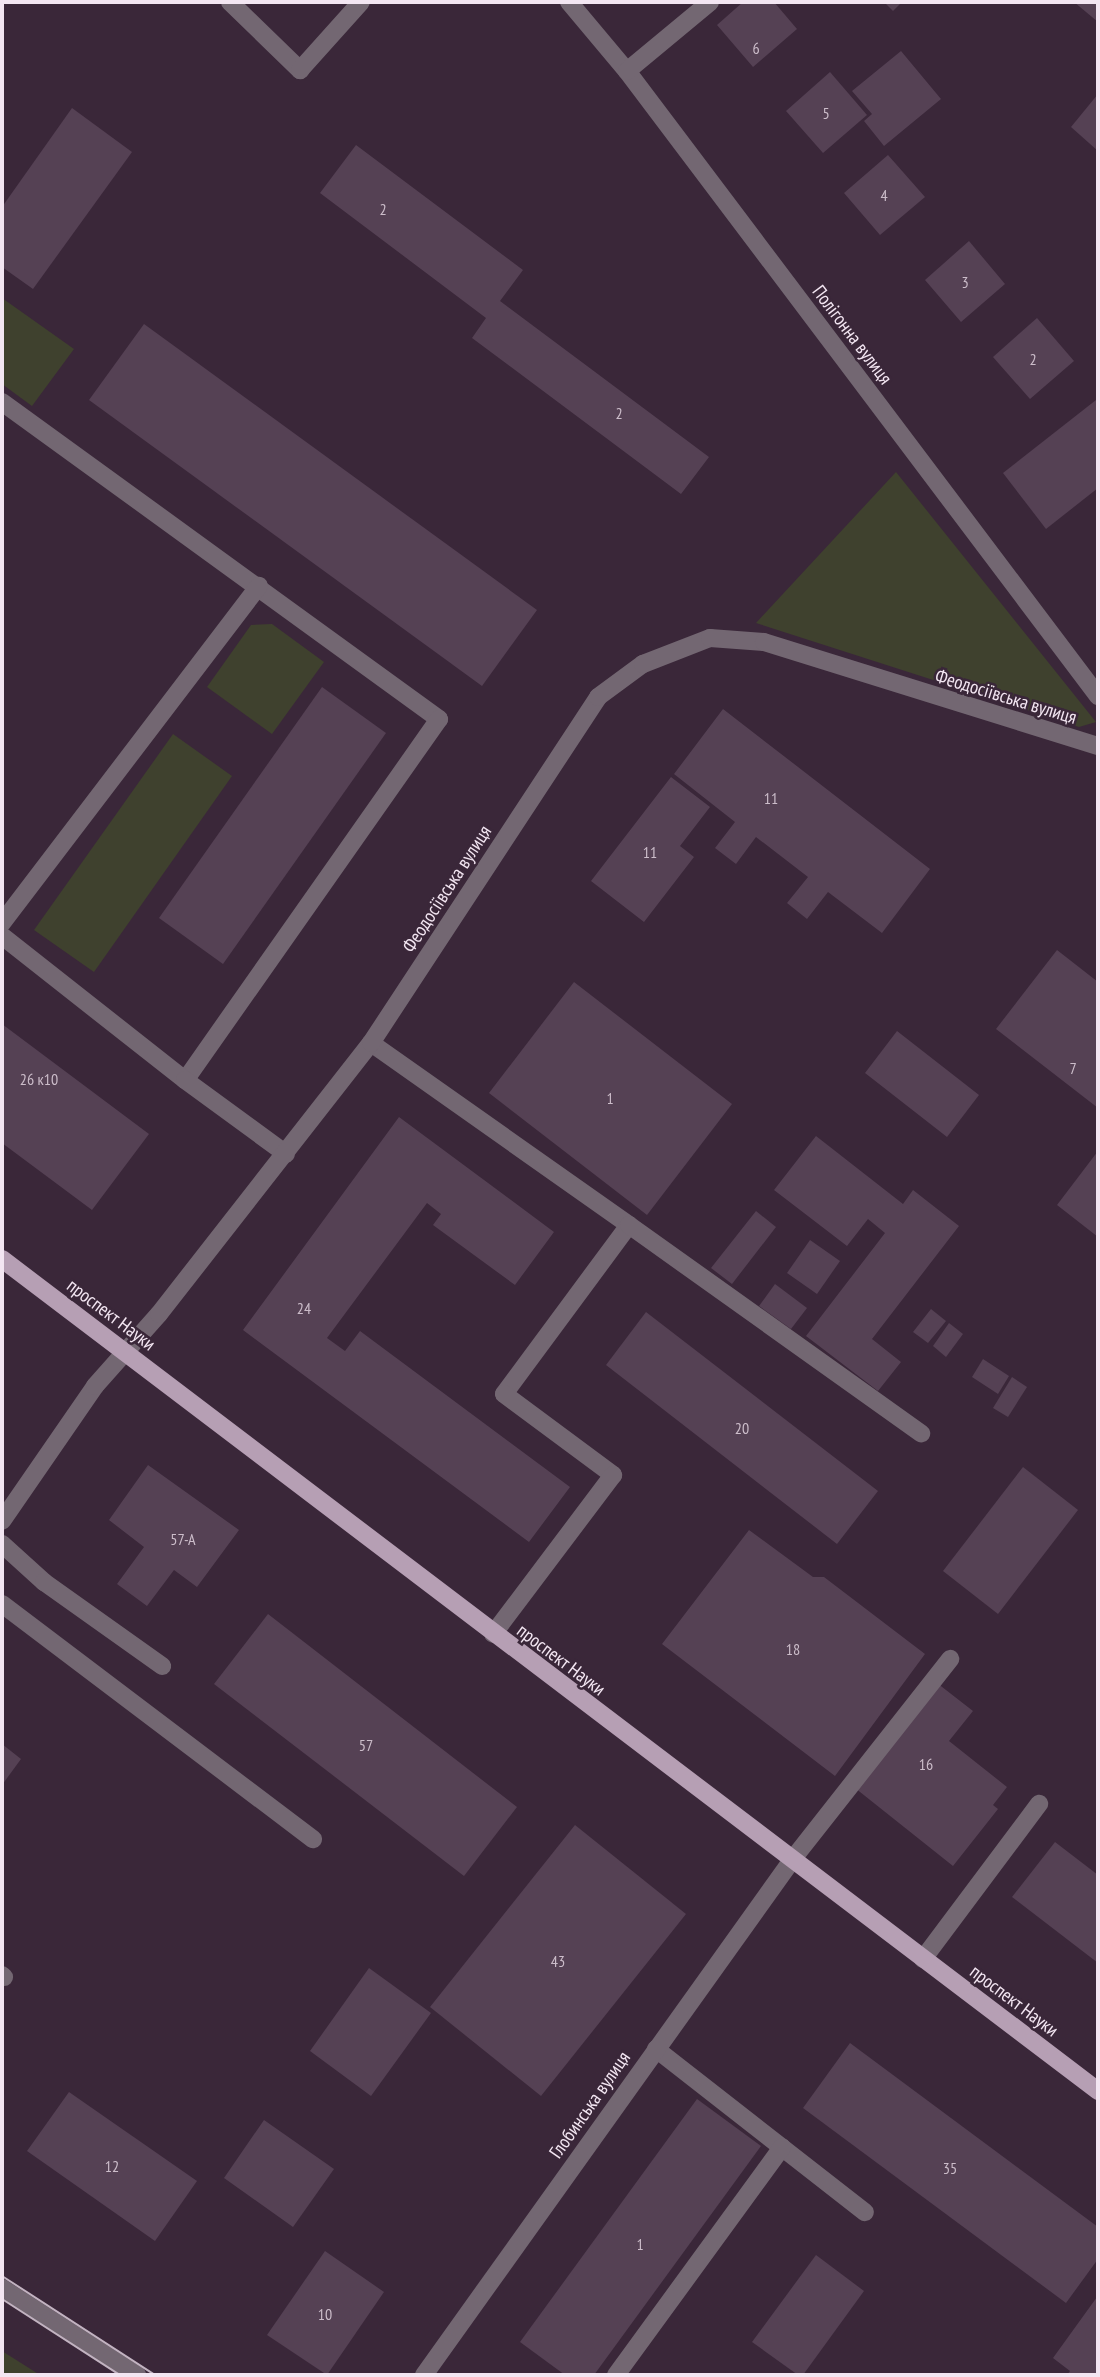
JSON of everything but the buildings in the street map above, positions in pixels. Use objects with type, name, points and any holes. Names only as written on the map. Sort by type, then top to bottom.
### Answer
[{"type":"main road","name":"проспект Науки","points":[[2,1259],[1098,2091]]},
{"type":"street","points":[[230,2],[300,70],[361,2]]},
{"type":"street","name":"Полігонна вулиця","points":[[569,2],[627,71],[1098,696]]},
{"type":"street","points":[[627,71],[710,2]]},
{"type":"street","points":[[2,402],[439,719],[185,1080]]},
{"type":"street","points":[[2,923],[259,586]]},
{"type":"street","name":"Феодосіївська вулиця","points":[[2,1521],[96,1385],[126,1352],[286,1154],[371,1043],[598,698],[643,664],[710,638],[764,642],[1098,746]]},
{"type":"street","points":[[2,936],[185,1080],[286,1154]]},
{"type":"street","points":[[371,1043],[921,1433]]},
{"type":"street","points":[[493,1634],[612,1475],[504,1394],[629,1224]]},
{"type":"street","points":[[2,1544],[44,1583],[162,1666]]},
{"type":"street","points":[[2,1604],[313,1839]]},
{"type":"street","name":"Глобинська вулиця","points":[[424,2375],[792,1860],[950,1659]]},
{"type":"street","points":[[923,1959],[1039,1804]]},
{"type":"street","points":[[656,2049],[865,2212]]},
{"type":"street","points":[[616,2375],[782,2147]]},
{"type":"street","points":[[2,2288],[137,2375]]},
{"type":"green space","points":[[2,298],[74,349],[32,406],[2,384]]},
{"type":"green space","points":[[896,472],[1096,722],[1079,727],[756,623]]},
{"type":"green space","points":[[272,624],[324,662],[272,734],[207,687],[251,625]]},
{"type":"green space","points":[[173,734],[232,776],[94,972],[34,930]]},
{"type":"green space","points":[[2,2351],[40,2375],[2,2375]]},
{"type":"tram line","points":[[2,2276],[155,2375]]},
{"type":"tram line","points":[[2,2299],[120,2375]]}]
